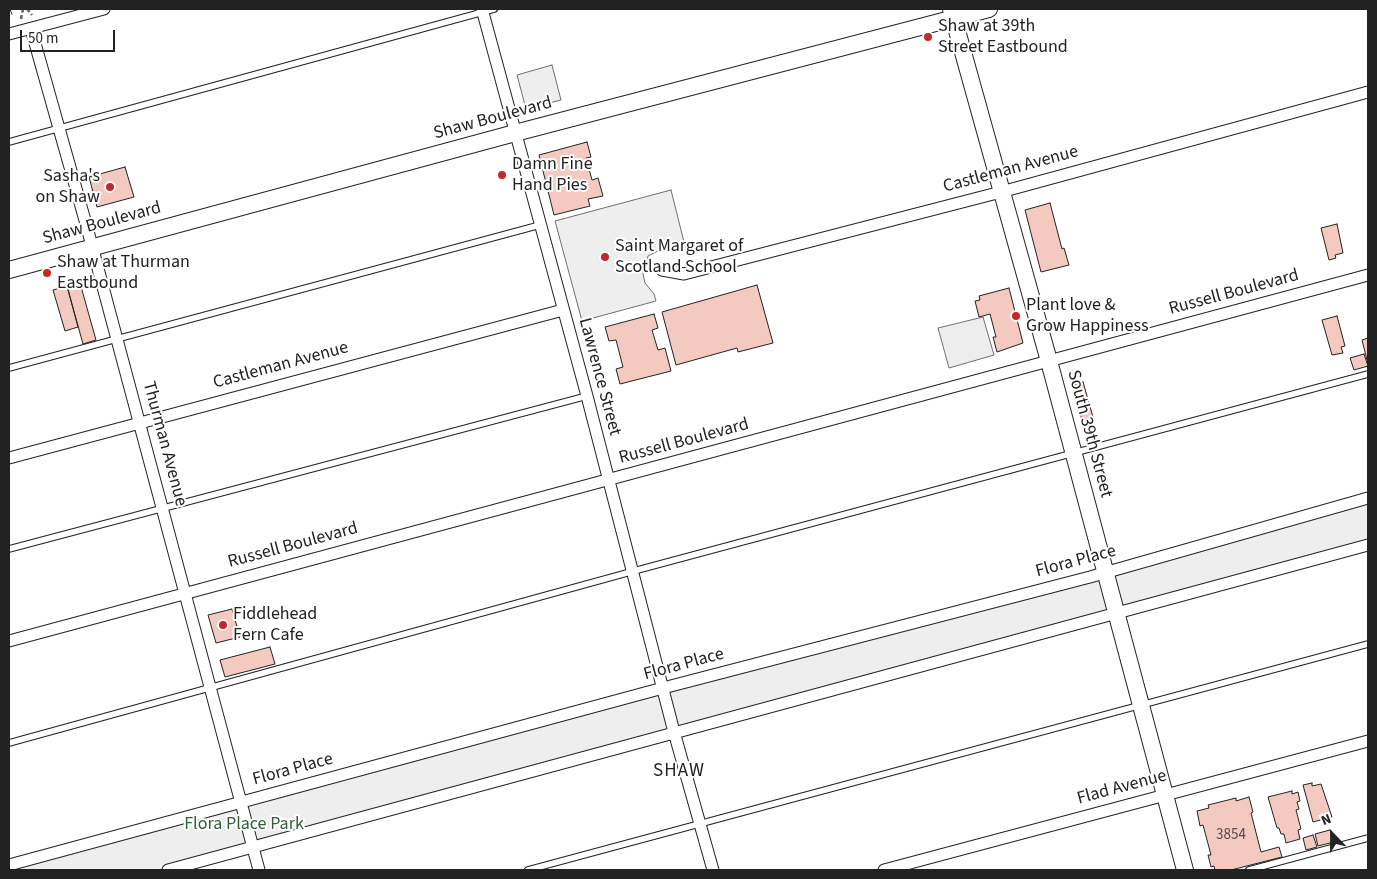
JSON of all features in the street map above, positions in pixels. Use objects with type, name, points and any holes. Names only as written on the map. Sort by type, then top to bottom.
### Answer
[{"type":"street","points":[[9,34],[104,9]]},
{"type":"street","name":"Shaw Boulevard","points":[[9,270],[952,14],[989,9]]},
{"type":"street","name":"Lawrence Street","points":[[486,10],[515,133],[587,396],[607,481],[633,572],[674,732],[713,870]]},
{"type":"street","name":"South 39th Street","points":[[952,14],[1049,361],[1185,870]]},
{"type":"street","name":"Thurman Avenue","points":[[30,29],[140,422],[259,870]]},
{"type":"street","name":"Castleman Avenue","points":[[662,270],[684,274],[1001,192],[1368,92]]},
{"type":"street","name":"Russell Boulevard","points":[[9,640],[607,481],[1368,275]]},
{"type":"street","name":"Castleman Avenue","points":[[9,458],[563,310]]},
{"type":"street","name":"Flora Place","points":[[9,865],[663,688],[1105,572],[1368,498]]},
{"type":"street","points":[[168,870],[1368,544]]},
{"type":"street","name":"Flad Avenue","points":[[884,870],[1368,741]]},
{"type":"lane","points":[[9,142],[486,10]]},
{"type":"lane","points":[[9,368],[540,225]]},
{"type":"lane","points":[[9,743],[633,572],[1368,374]]},
{"type":"lane","points":[[9,549],[587,396]]},
{"type":"lane","points":[[528,870],[1368,644]]},
{"type":"lane","points":[[1249,870],[1368,838]]},
{"type":"green space","points":[[552,65],[561,100],[526,109],[517,75]]},
{"type":"green space","points":[[671,190],[686,250],[662,249],[648,256],[643,274],[645,283],[654,294],[656,301],[582,321],[555,221]]},
{"type":"green space","name":"Flora Place Park","points":[[1368,498],[1368,545],[168,870],[9,870]]},
{"type":"shaded area","points":[[983,317],[994,355],[949,368],[938,328]]},
{"type":"building","points":[[587,142],[591,157],[586,158],[592,180],[598,178],[603,196],[588,199],[590,206],[554,215],[539,155]]},
{"type":"building","points":[[125,167],[134,197],[97,207],[89,177]]},
{"type":"building","points":[[1050,203],[1062,249],[1064,248],[1069,265],[1041,272],[1025,210]]},
{"type":"building","points":[[1337,224],[1343,253],[1335,255],[1336,258],[1329,260],[1321,228]]},
{"type":"building","points":[[80,283],[96,340],[83,344],[67,286]]},
{"type":"building","points":[[757,285],[773,343],[738,352],[737,348],[676,365],[662,312]]},
{"type":"building","points":[[67,286],[78,327],[65,331],[53,290]]},
{"type":"building","points":[[1009,288],[1023,343],[997,352],[993,337],[996,337],[990,314],[979,317],[975,301],[980,300],[979,296]]},
{"type":"building","name":"Saint Margaret of Scotland School","points":[[654,314],[658,328],[652,330],[658,350],[665,348],[671,371],[620,384],[616,369],[623,367],[616,340],[609,341],[605,327]]},
{"type":"building","points":[[1337,316],[1345,346],[1341,347],[1343,353],[1332,355],[1322,320]]},
{"type":"building","points":[[1368,338],[1368,360],[1367,360],[1362,340]]},
{"type":"building","points":[[1364,354],[1368,366],[1354,370],[1350,358]]},
{"type":"building","points":[[1083,382],[1093,417],[1082,420],[1072,385]]},
{"type":"building","name":"Fiddlehead Fern Cafe","points":[[232,609],[240,637],[216,643],[208,615]]},
{"type":"building","points":[[270,647],[275,664],[225,677],[220,660]]},
{"type":"building","points":[[1312,783],[1312,786],[1321,784],[1332,817],[1313,822],[1303,785]]},
{"type":"building","points":[[1292,791],[1292,794],[1298,792],[1300,801],[1297,802],[1299,809],[1296,810],[1301,829],[1298,830],[1300,839],[1286,843],[1284,834],[1281,834],[1279,828],[1277,828],[1268,797]]},
{"type":"building","points":[[1249,797],[1261,852],[1279,847],[1282,857],[1231,870],[1215,870],[1214,866],[1211,867],[1208,855],[1211,855],[1203,825],[1200,826],[1197,811],[1209,808],[1208,805],[1236,798],[1236,801]]},
{"type":"building","points":[[1330,830],[1334,842],[1318,846],[1315,834]]},
{"type":"building","points":[[1313,835],[1317,847],[1306,850],[1303,838]]},
{"type":"fence","points":[[10,9],[13,17]]},
{"type":"place","name":"Shaw at 39th Street Eastbound","points":[[928,37]]},
{"type":"place","name":"Damn Fine Hand Pies","points":[[502,175]]},
{"type":"place","name":"Sasha's on Shaw","points":[[110,187]]},
{"type":"place","name":"Saint Margaret of Scotland School","points":[[605,257]]},
{"type":"place","name":"Shaw at Thurman Eastbound","points":[[47,273]]},
{"type":"place","name":"Plant love & Grow Happiness","points":[[1016,316]]},
{"type":"place","name":"Fiddlehead Fern Cafe","points":[[223,625]]},
{"type":"district","name":"SHAW","points":[[679,772]]}]
